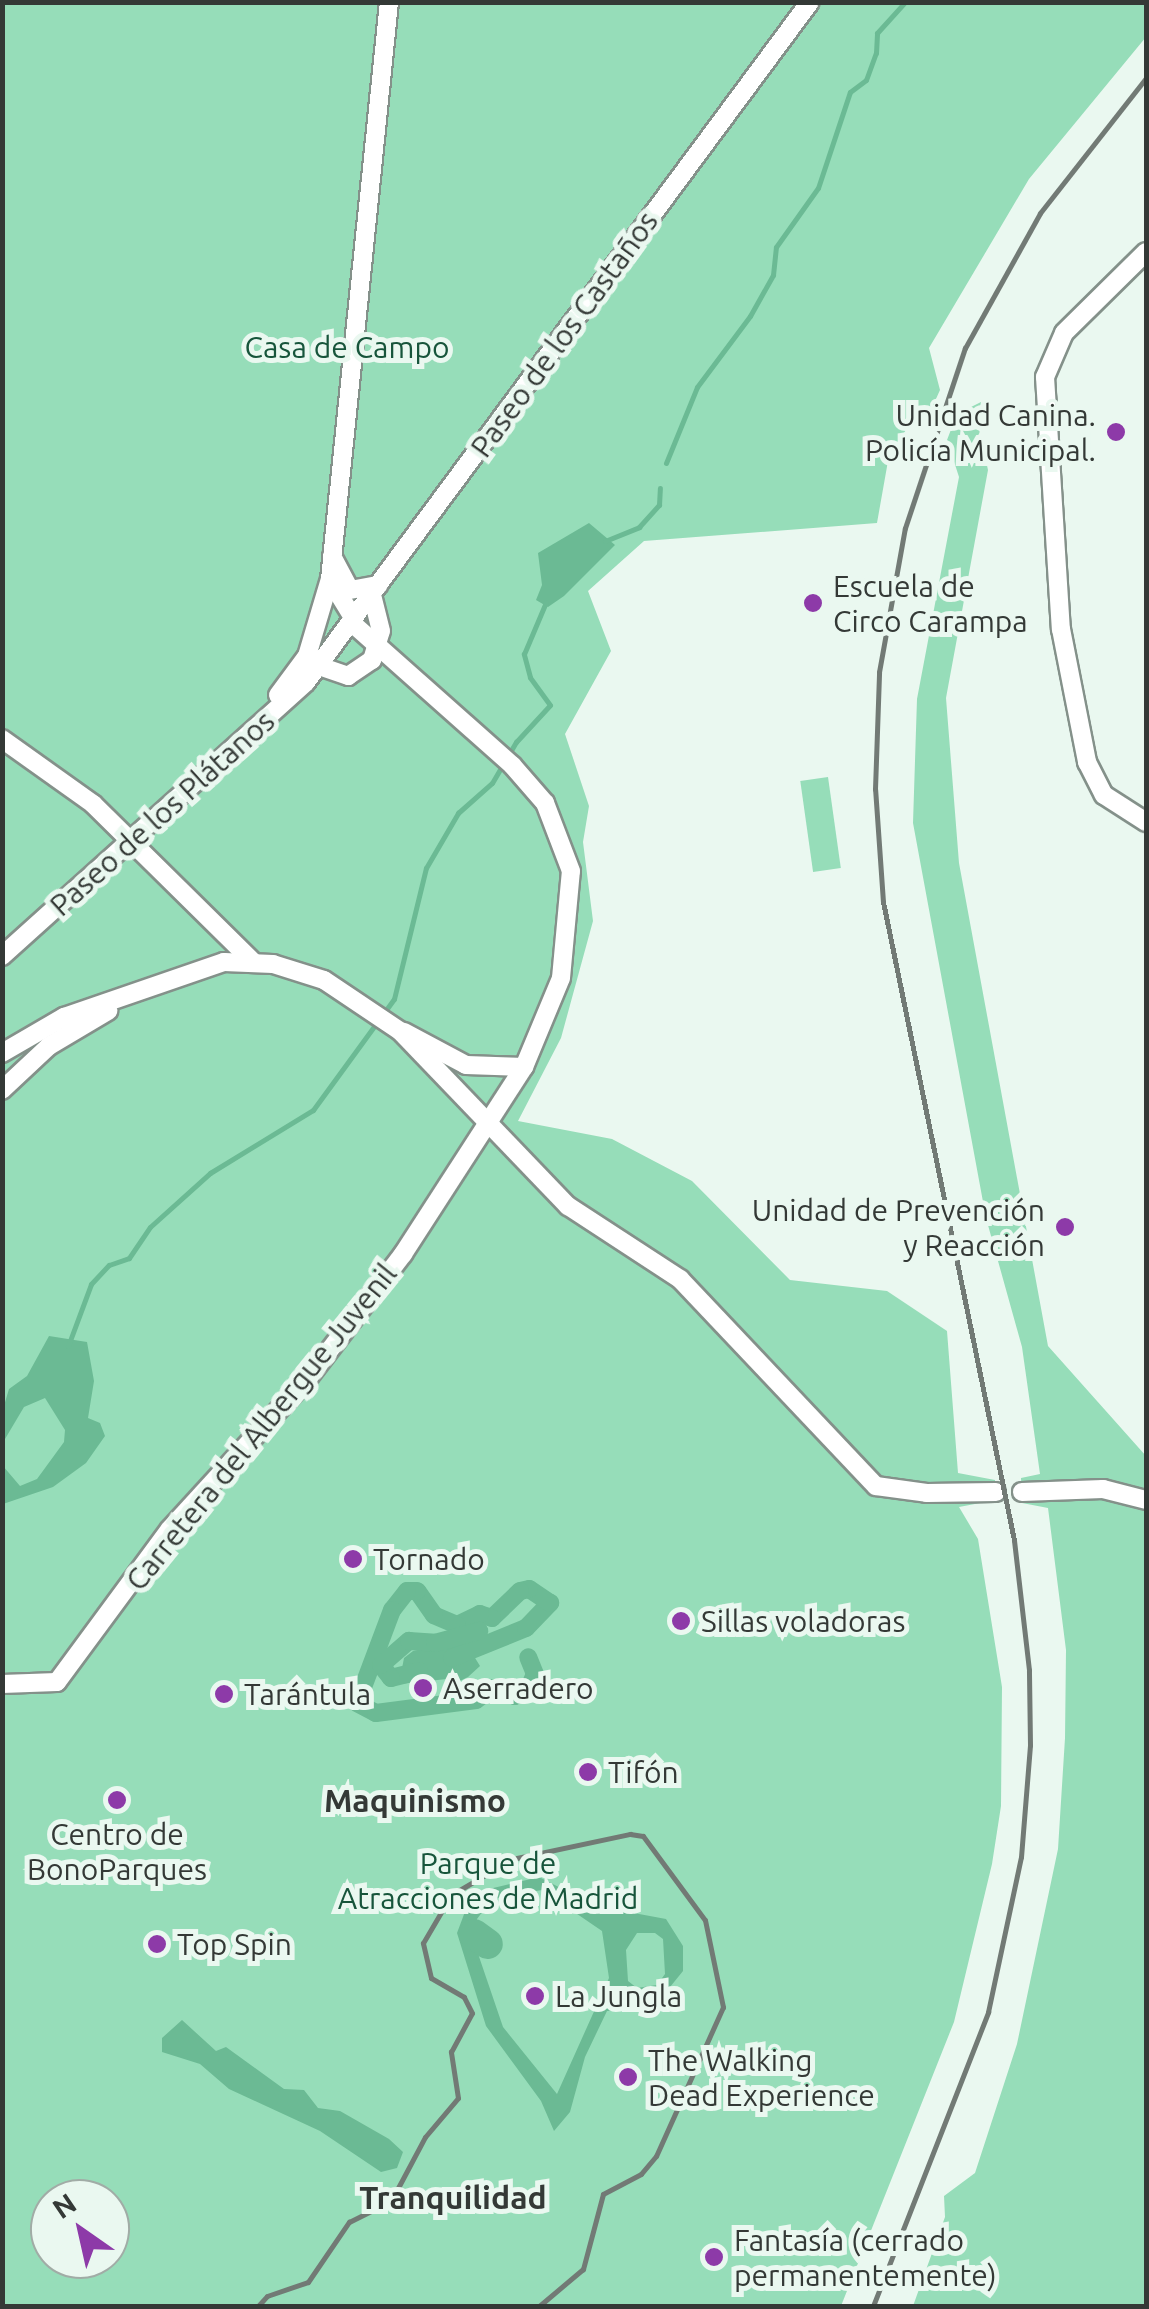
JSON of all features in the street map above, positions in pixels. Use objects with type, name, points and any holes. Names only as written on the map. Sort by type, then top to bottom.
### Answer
[{"type":"street","points":[[332,555],[350,590],[376,589],[378,652],[348,676],[313,661],[330,579],[332,555],[388,2]]},
{"type":"street","name":"Paseo de los Castaños","points":[[313,661],[353,621],[810,2]]},
{"type":"street","points":[[1146,254],[1064,333],[1045,377],[1060,629],[1094,780],[1146,822]]},
{"type":"street","points":[[330,579],[353,621],[378,652],[512,765],[554,818],[571,871],[561,978],[524,1067],[489,1122]]},
{"type":"street","name":"Paseo de los Plátanos","points":[[2,956],[215,760],[313,661]]},
{"type":"street","points":[[2,739],[129,839],[209,924],[252,962]]},
{"type":"street","points":[[209,924],[224,962]]},
{"type":"street","points":[[2,1054],[64,1017],[224,962],[252,962],[324,980],[363,1001],[395,1026],[568,1206],[680,1279],[876,1486],[996,1492]]},
{"type":"street","points":[[2,1090],[49,1046],[167,982]]},
{"type":"street","points":[[395,1026],[466,1065],[524,1067]]},
{"type":"street","name":"Carretera del Albergue Juvenil","points":[[2,1684],[58,1682],[170,1529],[310,1376],[403,1254],[489,1122]]},
{"type":"street","points":[[1022,1492],[1103,1489],[1146,1500]]},
{"type":"green space","name":"Casa de Campo","points":[[3,3],[1146,3],[1146,37],[1029,179],[929,348],[940,390],[931,410],[919,407],[888,461],[877,523],[644,541],[588,591],[611,651],[565,734],[589,806],[583,842],[593,921],[561,1038],[518,1121],[612,1139],[692,1181],[790,1280],[887,1291],[947,1331],[958,1473],[995,1480],[996,1500],[959,1507],[978,1539],[1002,1687],[1001,1806],[992,1864],[954,2022],[841,2306],[3,2306]]},
{"type":"green space","points":[[981,402],[977,420],[988,470],[946,698],[959,863],[1048,1346],[1146,1456],[1146,2306],[913,2306],[945,2217],[944,2196],[975,2173],[1017,2044],[1058,1849],[1065,1738],[1066,1650],[1048,1508],[1022,1503],[1021,1478],[1040,1474],[1022,1347],[986,1218],[913,823],[917,699],[959,477],[947,440],[957,414]]},
{"type":"green space","points":[[828,777],[841,868],[813,872],[800,781]]},
{"type":"shaded area","points":[[589,523],[615,545],[564,596],[548,607],[536,600],[542,585],[538,553]]},
{"type":"shaded area","points":[[49,1336],[87,1342],[94,1381],[88,1418],[100,1423],[105,1436],[86,1463],[53,1487],[3,1504],[3,1466],[3,1409],[9,1389],[27,1376]],"holes":[[[45,1398],[65,1430],[64,1442],[37,1479],[20,1486],[3,1466],[5,1439],[24,1407]]]},
{"type":"shaded area","points":[[464,1640],[480,1666],[468,1677],[452,1685],[447,1679],[399,1684],[404,1658],[413,1651]]},
{"type":"shaded area","name":"La Jungla","points":[[539,1877],[596,1906],[666,1919],[683,1946],[683,1971],[653,2008],[607,2011],[585,2057],[570,2112],[554,2131],[541,2101],[486,2026],[457,1933],[466,1909],[489,1889]],"holes":[[[542,1890],[602,1931],[609,1978],[557,2094],[503,2027],[473,1939],[477,1919],[492,1899]],[[637,1933],[655,1933],[663,1939],[665,1974],[657,1985],[637,1988],[628,1981],[626,1950]]]},
{"type":"shaded area","points":[[182,2020],[216,2051],[226,2047],[284,2089],[304,2090],[318,2108],[340,2111],[389,2139],[403,2152],[397,2168],[381,2172],[320,2131],[229,2089],[200,2064],[162,2052],[162,2038]]},
{"type":"waterway","points":[[666,463],[697,387],[750,316],[773,275],[776,247],[818,188],[850,92],[866,80],[876,53],[877,33],[905,2]]},
{"type":"waterway","points":[[605,541],[639,527],[659,505],[660,488]]},
{"type":"waterway","points":[[68,1346],[91,1284],[109,1265],[129,1258],[150,1227],[210,1173],[313,1110],[394,999],[426,868],[458,813],[492,783],[516,742],[550,705],[530,677],[524,654],[546,602]]},
{"type":"waterway","name":"Aserradero","points":[[452,1658],[526,1628],[550,1603],[529,1589],[520,1591],[492,1618],[480,1614],[457,1625],[434,1615],[417,1591],[407,1591],[392,1610],[357,1703],[376,1713],[476,1700],[493,1688],[515,1696],[529,1688],[535,1674],[528,1657]]},
{"type":"waterway","name":"Aserradero","points":[[419,1671],[391,1678],[381,1665],[409,1641],[435,1643],[479,1631]]},
{"type":"waterway","points":[[474,1934],[488,1944]]},
{"type":"railway","points":[[873,2306],[988,2012],[1021,1857],[1030,1745],[1029,1670],[1014,1540],[883,902],[875,789],[879,672],[905,528],[965,348],[1040,213],[1146,78]]},
{"type":"railway","points":[[258,2306],[267,2296],[308,2282],[349,2222],[391,2201],[425,2137],[458,2098],[451,2052],[472,2013],[464,1997],[431,1978],[423,1943],[451,1895],[512,1859],[630,1834],[643,1836],[705,1920],[723,2007],[656,2156],[641,2174],[603,2194],[583,2269],[539,2306]]},
{"type":"place","name":"Unidad Canina. Policía Municipal.","points":[[1116,432]]},
{"type":"place","name":"Escuela de Circo Carampa","points":[[813,603]]},
{"type":"place","name":"Unidad de Prevención y Reacción","points":[[1065,1227]]},
{"type":"place","name":"Tornado","points":[[353,1559]]},
{"type":"place","name":"Sillas voladoras","points":[[681,1621]]},
{"type":"place","name":"Aserradero","points":[[423,1688]]},
{"type":"place","name":"Tarántula","points":[[224,1694]]},
{"type":"place","name":"Tifón","points":[[588,1772]]},
{"type":"place","name":"Centro de BonoParques","points":[[117,1800]]},
{"type":"place","name":"Top Spin","points":[[157,1944]]},
{"type":"place","name":"La Jungla","points":[[535,1996]]},
{"type":"place","name":"The Walking Dead Experience","points":[[628,2077]]},
{"type":"place","name":"Fantasía (cerrado permanentemente)","points":[[714,2257]]},
{"type":"district","name":"Maquinismo","points":[[415,1800]]},
{"type":"district","name":"Tranquilidad","points":[[453,2197]]},
{"type":"park label","name":"Parque de Atracciones de Madrid","points":[[488,1880]]}]
